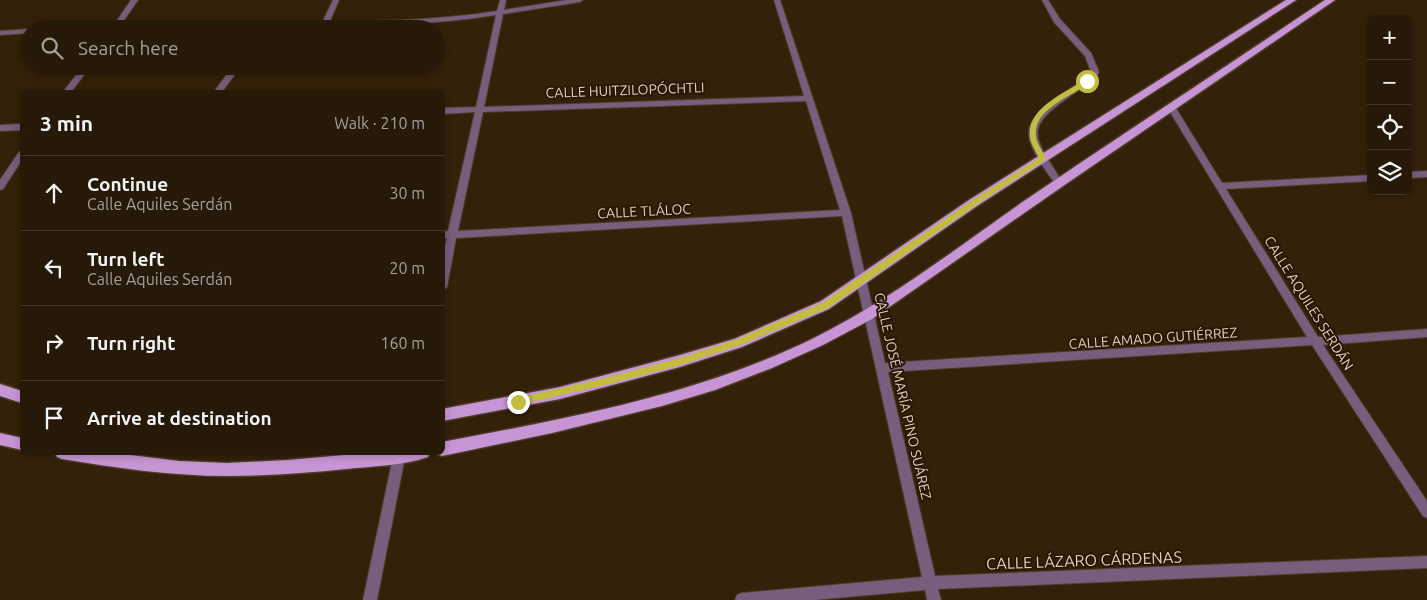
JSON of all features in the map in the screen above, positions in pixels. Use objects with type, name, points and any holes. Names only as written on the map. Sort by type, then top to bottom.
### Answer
[{"type":"main road","points":[[445,414],[560,393],[699,355],[737,343],[825,306],[861,279],[1042,159],[1292,0]]},
{"type":"main road","points":[[445,448],[625,410],[693,392],[794,354],[838,333],[868,315],[1059,183],[1331,0]]},
{"type":"main road","points":[[0,390],[20,396]]},
{"type":"main road","points":[[0,439],[20,444]]},
{"type":"main road","points":[[80,455],[128,463],[179,468],[250,469],[409,455]]},
{"type":"street","points":[[120,20],[135,0]]},
{"type":"street","points":[[327,20],[336,0]]},
{"type":"street","points":[[445,256],[447,235],[502,13],[503,0]]},
{"type":"street","points":[[422,20],[502,13],[580,0]]},
{"type":"street","name":"CALLE JOSÉ MARÍA PINO SUÁREZ","points":[[777,0],[846,213],[934,600]]},
{"type":"street","points":[[1045,0],[1057,20],[1088,55],[1095,72],[1087,81],[1048,106],[1037,118],[1033,127],[1033,138],[1042,159],[1059,183]]},
{"type":"street","points":[[0,33],[20,32]]},
{"type":"street","points":[[69,90],[80,75]]},
{"type":"street","points":[[219,90],[230,75]]},
{"type":"street","name":"CALLE HUITZILOPÓCHTLI","points":[[445,111],[479,108],[808,98]]},
{"type":"street","name":"CALLE AQUILES SERDÁN","points":[[1171,107],[1315,342],[1427,512]]},
{"type":"street","points":[[0,128],[20,127]]},
{"type":"street","points":[[0,187],[20,157]]},
{"type":"street","points":[[1412,175],[1427,174]]},
{"type":"street","points":[[1221,186],[1367,178]]},
{"type":"street","name":"CALLE TLÁLOC","points":[[447,235],[846,213]]},
{"type":"street","name":"CALLE AMADO GUTIÉRREZ","points":[[881,368],[1315,342],[1427,333]]},
{"type":"street","points":[[370,600],[399,457]]},
{"type":"street","name":"CALLE LÁZARO CÁRDENAS","points":[[742,600],[930,583],[1427,562]]},
{"type":"route","points":[[518,402],[613,380],[680,361],[737,343],[825,306],[861,279],[973,203],[1042,159],[1033,138],[1033,127],[1037,118],[1048,106],[1087,81]]}]
